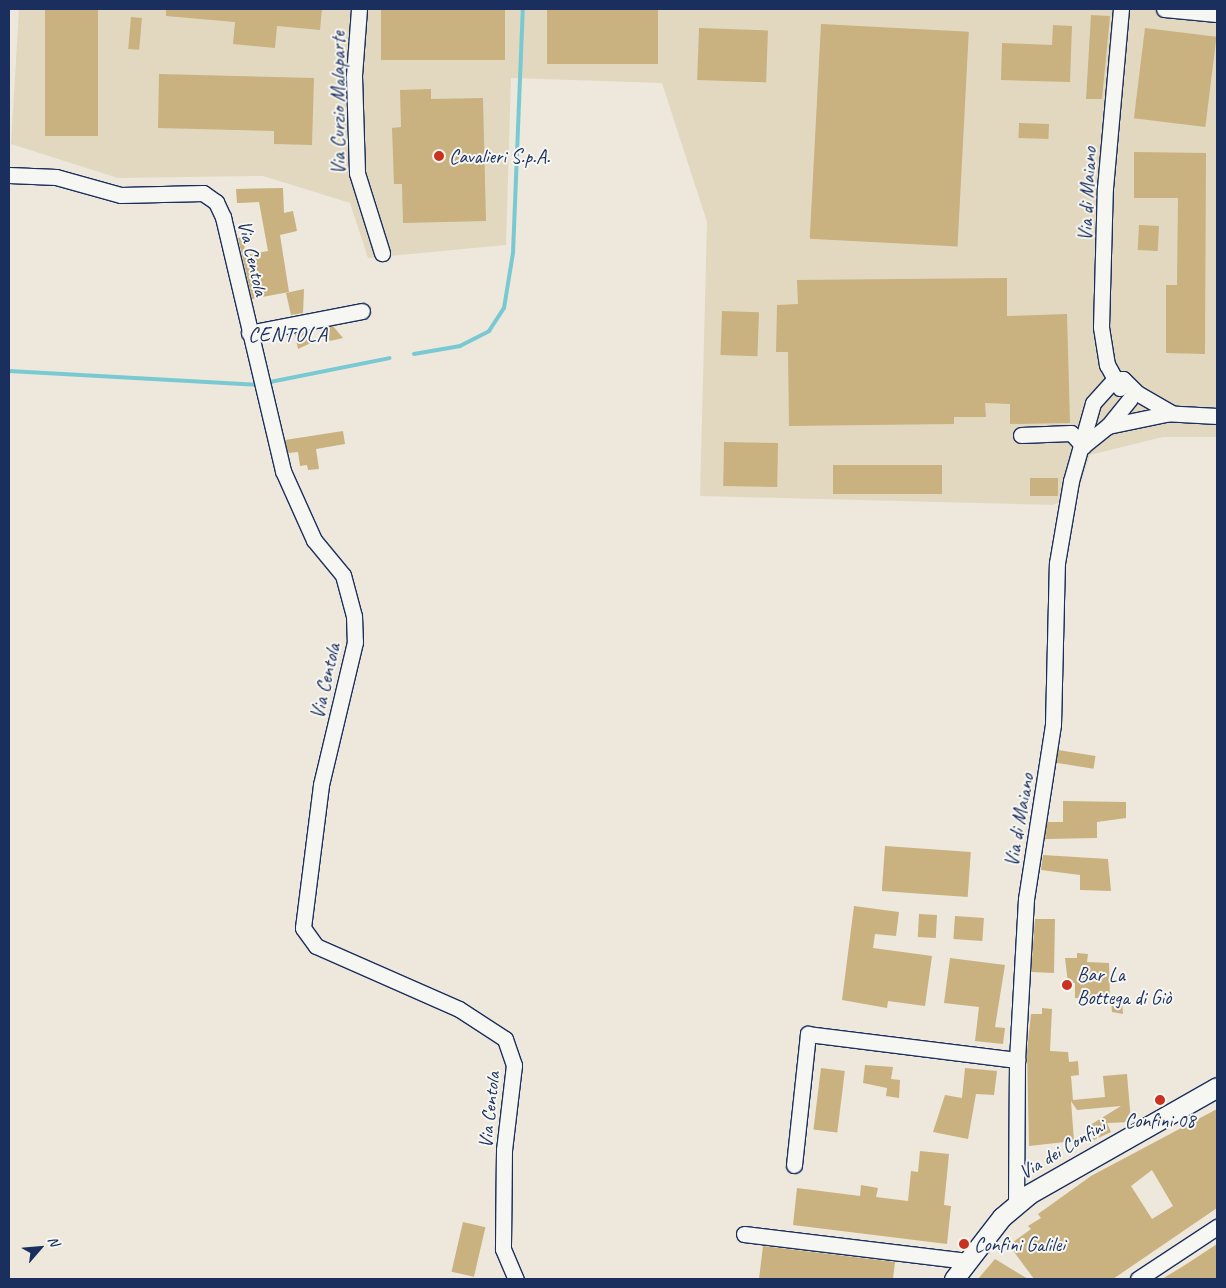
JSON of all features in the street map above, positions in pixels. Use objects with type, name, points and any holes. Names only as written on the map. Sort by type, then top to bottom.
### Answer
[{"type":"main road","name":"Via dei Confini","points":[[954,1279],[1016,1204],[1082,1161],[1217,1087]]},
{"type":"street","name":"Via Curzio Malaparte","points":[[359,9],[354,76],[356,173],[382,253]]},
{"type":"street","name":"Via di Maiano","points":[[1121,9],[1105,188],[1101,327],[1114,380],[1130,399],[1151,411],[1170,414]]},
{"type":"street","points":[[1164,9],[1217,14]]},
{"type":"street","name":"Via Centola","points":[[9,175],[56,177],[122,195],[190,192],[210,196],[224,217],[283,471],[301,516],[343,575],[354,616],[355,642],[321,785],[303,928],[316,946],[459,1009],[504,1039],[514,1065],[504,1150],[503,1249],[516,1279]]},
{"type":"street","points":[[250,333],[362,311]]},
{"type":"street","points":[[1114,380],[1122,378],[1170,414],[1217,416]]},
{"type":"street","name":"Via di Maiano","points":[[1016,1204],[1017,1060],[1034,835],[1053,724],[1057,563],[1070,481],[1084,446],[1093,402],[1114,380]]},
{"type":"street","name":"Via di Maiano","points":[[1084,446],[1108,426],[1130,399]]},
{"type":"street","name":"Via di Maiano","points":[[1108,426],[1170,414]]},
{"type":"street","points":[[1021,435],[1071,434],[1084,446]]},
{"type":"street","points":[[794,1165],[808,1034],[1017,1060]]},
{"type":"street","points":[[1138,1279],[1217,1226]]},
{"type":"street","points":[[744,1234],[967,1262]]},
{"type":"shaded area","points":[[19,9],[1217,9],[1217,437],[1163,437],[1090,455],[1077,495],[1053,505],[700,496],[707,222],[662,83],[511,78],[506,245],[368,258],[350,203],[263,176],[118,178],[11,144]]},
{"type":"building","points":[[45,9],[98,9],[98,136],[45,136]]},
{"type":"building","points":[[166,9],[322,9],[320,30],[277,26],[275,48],[233,44],[235,22],[166,16]]},
{"type":"building","points":[[381,9],[505,9],[505,60],[381,60]]},
{"type":"building","points":[[547,9],[658,9],[658,64],[547,64]]},
{"type":"building","points":[[1091,15],[1110,16],[1102,99],[1086,99]]},
{"type":"building","points":[[131,17],[142,18],[139,50],[128,49]]},
{"type":"building","points":[[821,24],[969,32],[958,246],[810,239]]},
{"type":"building","points":[[1053,25],[1072,26],[1070,82],[1001,80],[1002,43],[1052,45]]},
{"type":"building","points":[[699,28],[768,30],[766,82],[697,80]]},
{"type":"building","points":[[1145,28],[1216,37],[1205,127],[1134,118]]},
{"type":"building","points":[[159,74],[314,78],[312,145],[274,144],[274,131],[158,128]]},
{"type":"building","name":"Cavalieri S.p.A.","points":[[431,89],[431,99],[483,98],[486,221],[403,223],[402,184],[394,184],[392,128],[401,127],[400,90]]},
{"type":"building","points":[[1019,123],[1049,124],[1048,139],[1018,138]]},
{"type":"building","points":[[1134,152],[1206,153],[1205,354],[1166,353],[1166,285],[1177,285],[1178,198],[1134,198]]},
{"type":"building","points":[[283,188],[284,213],[293,211],[297,231],[280,235],[289,292],[252,299],[238,238],[243,237],[246,255],[268,251],[259,202],[237,203],[236,189]]},
{"type":"building","points":[[1139,225],[1159,226],[1158,251],[1138,250]]},
{"type":"building","points":[[1007,278],[1007,316],[1067,314],[1070,423],[1010,424],[1010,404],[985,403],[986,417],[954,417],[954,424],[789,426],[788,352],[776,352],[777,305],[798,304],[797,280]]},
{"type":"building","points":[[304,289],[303,313],[291,315],[286,293]]},
{"type":"building","points":[[722,311],[759,312],[757,356],[720,355]]},
{"type":"building","points":[[333,326],[343,338],[330,341],[324,328]]},
{"type":"building","points":[[311,330],[313,342],[298,349],[295,334]]},
{"type":"building","points":[[343,431],[345,444],[316,449],[319,469],[308,470],[307,465],[300,466],[298,452],[288,453],[285,440]]},
{"type":"building","points":[[724,442],[778,443],[777,487],[723,486]]},
{"type":"building","points":[[833,465],[942,465],[942,494],[833,494]]},
{"type":"building","points":[[1030,478],[1058,478],[1058,496],[1030,496]]},
{"type":"building","points":[[1058,750],[1096,756],[1093,769],[1056,763]]},
{"type":"building","points":[[1063,801],[1126,802],[1126,818],[1097,822],[1097,838],[1045,839],[1047,822],[1063,822]]},
{"type":"building","points":[[885,846],[971,852],[968,897],[882,891]]},
{"type":"building","points":[[1043,855],[1108,859],[1111,891],[1080,890],[1080,875],[1041,870]]},
{"type":"building","points":[[854,906],[899,912],[896,936],[875,934],[873,948],[932,956],[925,1006],[888,1001],[887,1008],[842,1000]]},
{"type":"building","points":[[919,914],[937,915],[936,938],[918,937]]},
{"type":"building","points":[[955,916],[984,918],[982,941],[953,939]]},
{"type":"building","points":[[1035,919],[1055,919],[1054,973],[1031,972]]},
{"type":"building","points":[[1077,953],[1088,954],[1087,962],[1109,963],[1110,999],[1075,998],[1075,983],[1068,983],[1065,958],[1077,958]]},
{"type":"building","points":[[950,958],[1005,965],[995,1027],[1005,1028],[1003,1044],[975,1041],[979,1007],[944,1003]]},
{"type":"building","points":[[1122,1000],[1123,1014],[1112,1012],[1111,1002]]},
{"type":"building","points":[[1042,1008],[1052,1009],[1050,1051],[1068,1052],[1069,1062],[1078,1061],[1079,1075],[1071,1076],[1073,1100],[1105,1097],[1103,1076],[1127,1074],[1131,1122],[1107,1123],[1111,1132],[1094,1140],[1087,1127],[1121,1106],[1077,1110],[1071,1101],[1074,1141],[1029,1146],[1027,1051],[1031,1014],[1042,1014]]},
{"type":"building","points":[[865,1065],[893,1067],[891,1079],[900,1080],[899,1098],[886,1096],[887,1088],[863,1083]]},
{"type":"building","points":[[821,1068],[845,1071],[837,1132],[813,1130]]},
{"type":"building","points":[[965,1068],[997,1071],[994,1095],[976,1094],[968,1139],[933,1132],[945,1095],[962,1098]]},
{"type":"building","points":[[1217,1109],[1217,1208],[1113,1279],[1034,1279],[1009,1245],[1031,1229],[1028,1226],[1041,1218],[1038,1214],[1091,1176]],"holes":[[[1152,1170],[1173,1206],[1152,1219],[1131,1186]]]},
{"type":"building","points":[[920,1151],[949,1154],[944,1205],[951,1206],[947,1244],[793,1225],[797,1188],[860,1196],[861,1185],[878,1188],[876,1197],[908,1201],[911,1171],[918,1172]]},
{"type":"building","points":[[463,1222],[485,1227],[474,1277],[452,1272]]},
{"type":"building","points":[[1217,1244],[1217,1279],[1162,1279],[1185,1265]]},
{"type":"building","points":[[763,1246],[895,1262],[893,1279],[759,1279]]},
{"type":"building","points":[[995,1259],[1028,1279],[978,1279]]},
{"type":"waterway","points":[[414,354],[460,346],[489,331],[504,308],[513,253],[523,9]]},
{"type":"waterway","points":[[265,383],[390,358]]},
{"type":"waterway","points":[[9,371],[258,385]]},
{"type":"place","name":"Cavalieri S.p.A.","points":[[439,156]]},
{"type":"place","name":"Bar La Bottega di Giò","points":[[1067,985]]},
{"type":"place","name":"Confini 08","points":[[1160,1100]]},
{"type":"place","name":"Confini Galilei","points":[[964,1244]]},
{"type":"district","name":"CENTOLA","points":[[288,334]]}]
